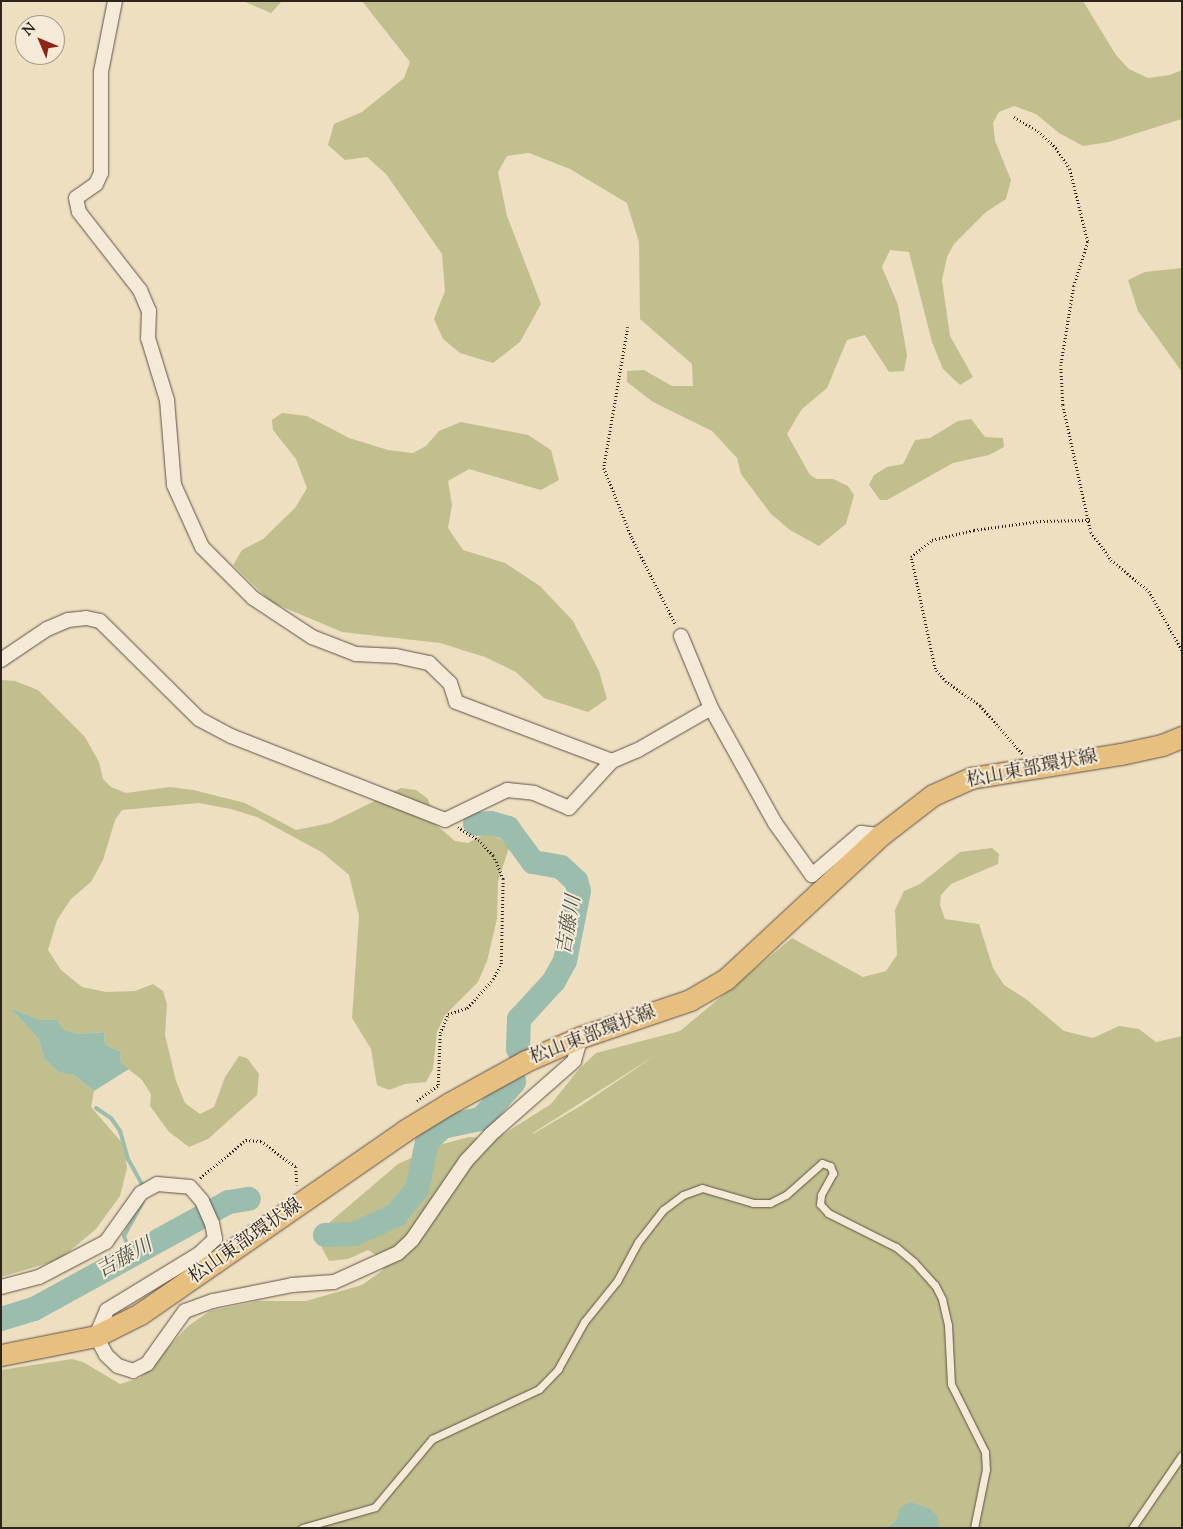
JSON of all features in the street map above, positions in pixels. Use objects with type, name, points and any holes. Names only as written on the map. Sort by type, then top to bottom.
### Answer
[{"type":"main road","name":"松山東部環状線","points":[[1,1355],[96,1336],[168,1296],[404,1131],[526,1061],[581,1037],[690,1000],[726,979],[881,835],[933,794],[971,778],[1031,766],[1121,754],[1162,745],[1182,737]]},
{"type":"street","points":[[115,1],[100,72],[101,172],[96,184],[76,198],[79,212],[140,290],[149,311],[148,338],[167,400],[174,486],[202,547],[253,598],[312,637],[356,654],[396,656],[429,664],[450,683],[456,702],[612,761]]},
{"type":"street","points":[[1,660],[47,629],[68,620],[86,618],[100,621],[199,719],[230,736],[444,820],[507,790],[534,793],[569,808],[612,761],[638,750],[711,708]]},
{"type":"street","points":[[681,636],[711,708],[775,823],[812,875],[861,833],[881,835]]},
{"type":"street","points":[[1,1287],[39,1277],[106,1242],[141,1193],[157,1184],[190,1187],[202,1201],[212,1223],[214,1239],[199,1254],[107,1310],[96,1336],[106,1355],[118,1366],[133,1371],[147,1364],[186,1311],[213,1301],[292,1285],[334,1282],[398,1253],[412,1240],[478,1148],[574,1061],[581,1037]]},
{"type":"lane","points":[[302,1528],[375,1507],[432,1439],[539,1389],[558,1369],[584,1322],[617,1281],[638,1242],[663,1210],[683,1194],[702,1188],[752,1203],[770,1203],[786,1195],[822,1163],[830,1166],[833,1173],[821,1195],[820,1204],[828,1213],[896,1247],[919,1268],[942,1299],[948,1325],[951,1384],[985,1452],[986,1469],[974,1528]]},
{"type":"lane","points":[[1132,1528],[1182,1455]]},
{"type":"path","points":[[1014,117],[1038,130],[1056,148],[1070,169],[1088,242],[1074,286],[1061,365],[1064,405],[1090,520],[1091,532],[1111,560],[1149,591],[1182,650]]},
{"type":"path","points":[[628,327],[604,468],[632,538],[681,636]]},
{"type":"path","points":[[1031,766],[980,706],[946,682],[935,669],[911,557],[932,540],[974,530],[1040,522],[1090,520]]},
{"type":"path","points":[[415,1103],[438,1085],[440,1033],[448,1014],[468,1008],[493,979],[500,964],[502,879],[493,856],[479,841],[444,820]]},
{"type":"path","points":[[190,1187],[220,1159],[246,1140],[260,1141],[284,1157],[296,1167],[299,1180]]},
{"type":"shaded area","points":[[243,1],[282,1],[271,13]]},
{"type":"shaded area","points":[[362,1],[1083,1],[1116,55],[1129,69],[1148,78],[1170,75],[1182,70],[1182,119],[1109,142],[1083,146],[1059,133],[1036,114],[1014,106],[999,112],[993,123],[995,141],[1011,180],[1006,199],[986,212],[954,244],[947,257],[942,280],[950,336],[973,377],[960,385],[943,369],[932,342],[909,252],[890,250],[882,267],[898,305],[907,355],[904,371],[889,372],[865,335],[847,340],[827,388],[802,409],[787,434],[810,475],[817,479],[833,479],[848,486],[854,495],[846,524],[819,546],[790,530],[771,514],[741,474],[737,458],[712,431],[653,402],[627,382],[627,371],[644,370],[672,386],[693,386],[692,364],[640,319],[639,242],[627,203],[570,169],[529,153],[507,156],[498,172],[507,216],[541,304],[520,342],[493,363],[460,353],[443,339],[434,319],[445,291],[442,254],[386,174],[367,157],[345,160],[328,145],[334,124],[362,112],[404,78],[410,62]]},
{"type":"shaded area","points":[[1182,268],[1182,372],[1138,311],[1128,280],[1145,272]]},
{"type":"shaded area","points":[[282,413],[307,416],[349,438],[388,450],[413,453],[426,446],[439,431],[461,422],[528,435],[551,450],[559,480],[541,490],[469,469],[448,481],[452,505],[448,528],[463,550],[505,563],[540,586],[573,621],[599,671],[607,699],[588,712],[544,698],[516,672],[485,657],[440,643],[342,632],[271,602],[233,565],[242,550],[263,539],[295,508],[307,488],[296,459],[273,430],[272,420]]},
{"type":"shaded area","points":[[971,419],[985,437],[1003,438],[1004,447],[989,455],[953,463],[887,500],[880,500],[869,485],[874,475],[887,467],[903,464],[915,440],[930,438],[958,421]]},
{"type":"shaded area","points":[[1,680],[15,681],[38,690],[85,737],[99,762],[103,779],[111,787],[126,793],[170,787],[193,790],[245,803],[296,830],[330,823],[401,788],[416,790],[428,799],[436,825],[455,841],[468,843],[486,833],[501,839],[509,848],[498,881],[497,919],[487,961],[478,982],[445,1015],[437,1032],[433,1069],[426,1082],[405,1084],[389,1090],[377,1085],[371,1049],[352,1018],[359,916],[349,875],[323,853],[257,817],[231,809],[199,803],[122,810],[115,820],[103,860],[91,882],[71,899],[57,920],[48,950],[61,970],[82,987],[106,992],[135,991],[153,984],[163,991],[167,1004],[165,1035],[176,1081],[185,1103],[200,1114],[214,1107],[225,1077],[239,1056],[247,1058],[259,1074],[257,1095],[208,1139],[189,1147],[169,1132],[150,1106],[151,1094],[142,1080],[121,1063],[120,1051],[105,1045],[104,1032],[80,1034],[63,1030],[57,1020],[40,1020],[10,1008],[38,1038],[44,1058],[58,1072],[75,1076],[94,1091],[91,1107],[124,1145],[127,1168],[120,1196],[96,1229],[59,1260],[1,1277]]},
{"type":"shaded area","points":[[992,848],[999,854],[998,864],[951,884],[941,895],[940,905],[945,919],[979,924],[993,968],[1004,985],[1026,999],[1064,1031],[1093,1038],[1119,1026],[1139,1029],[1156,1042],[1182,1036],[1182,1528],[1,1528],[1,1370],[72,1359],[83,1362],[120,1384],[140,1378],[188,1326],[210,1311],[258,1301],[306,1301],[362,1285],[383,1270],[378,1256],[368,1250],[348,1259],[329,1261],[322,1248],[330,1222],[398,1164],[439,1145],[469,1137],[496,1139],[551,1104],[579,1069],[596,1053],[680,1031],[792,938],[863,977],[886,971],[897,955],[895,910],[904,891],[920,884],[960,852]],"holes":[[[656,1055],[582,1105],[533,1134]]]},
{"type":"shaded area","points":[[10,1008],[40,1020],[57,1020],[64,1030],[80,1034],[104,1032],[105,1045],[120,1051],[121,1063],[129,1069],[94,1091],[75,1076],[58,1072],[44,1058],[38,1038]]},
{"type":"shaded area","points":[[910,1502],[928,1508],[937,1515],[939,1528],[887,1528],[896,1521],[900,1508]]},
{"type":"waterway","name":"吉藤川","points":[[475,824],[491,823],[508,828],[533,862],[561,867],[576,881],[579,891],[565,961],[554,981],[519,1019],[518,1049]]},
{"type":"waterway","name":"吉藤川","points":[[325,1235],[354,1234],[396,1215],[417,1189],[427,1142],[442,1127],[481,1119],[514,1082]]},
{"type":"waterway","points":[[96,1108],[111,1118],[120,1131],[128,1159],[142,1184]]},
{"type":"waterway","name":"吉藤川","points":[[1,1319],[34,1309],[229,1202],[249,1199]]},
{"type":"waterway","points":[[132,1256],[124,1236],[143,1202]]}]
